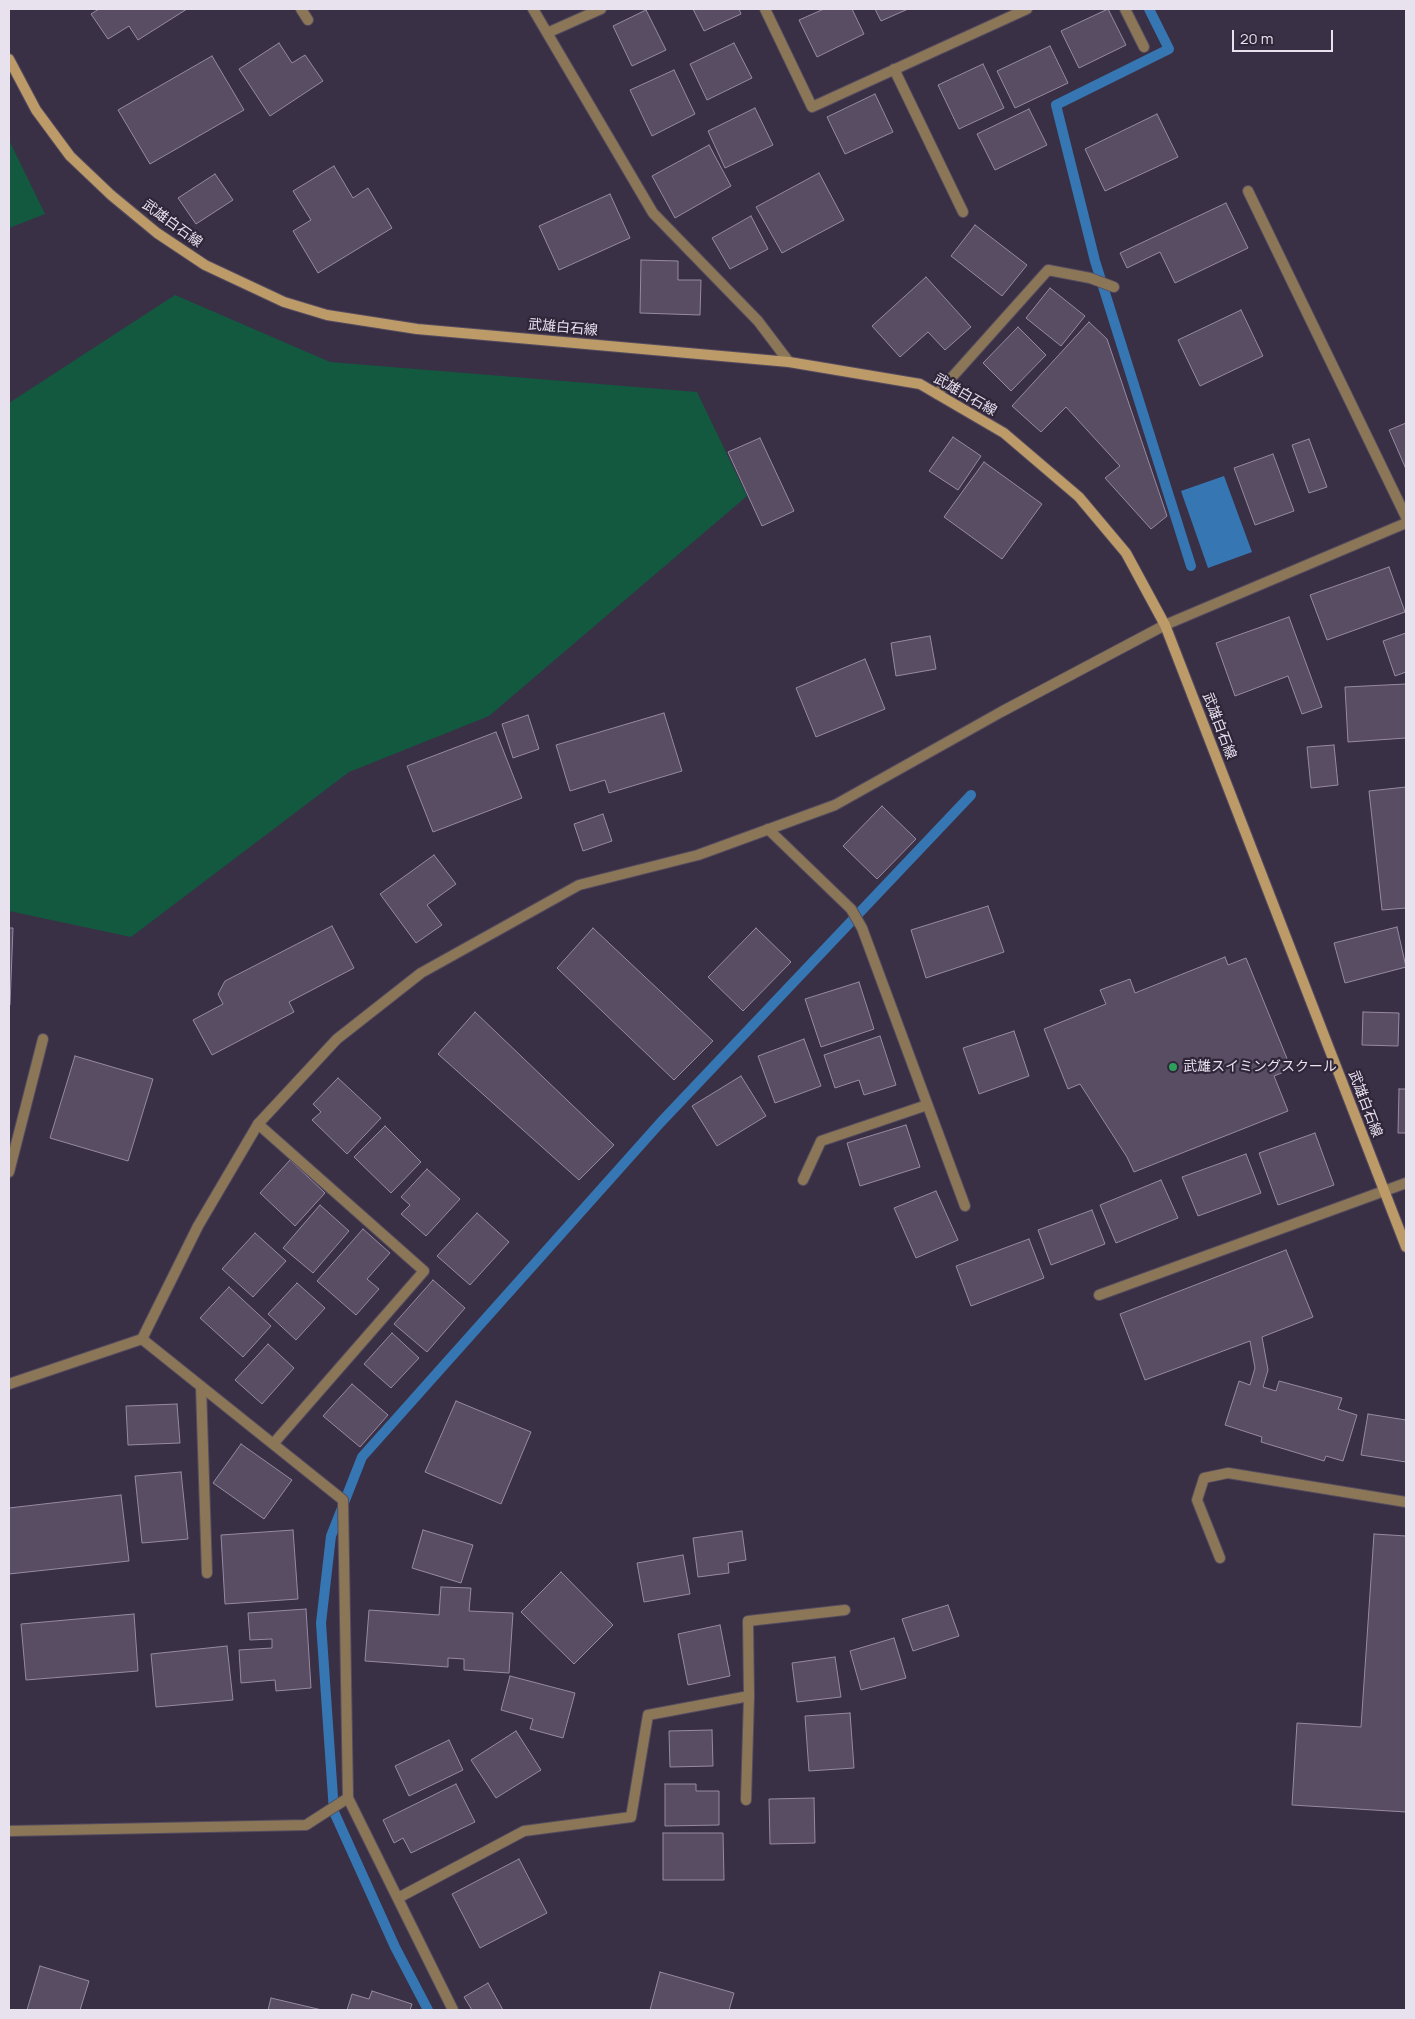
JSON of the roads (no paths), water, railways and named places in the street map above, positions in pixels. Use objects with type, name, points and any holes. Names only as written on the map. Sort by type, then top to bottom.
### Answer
[{"type":"main road","name":"武雄白石線","points":[[9,59],[36,110],[70,156],[111,195],[157,233],[205,265],[284,302],[327,315],[417,329],[789,362],[920,384],[1004,433],[1079,497],[1126,553],[1165,625],[1406,1246]]},
{"type":"street","points":[[301,9],[308,20]]},
{"type":"street","points":[[533,9],[653,213],[758,321],[789,362]]},
{"type":"street","points":[[548,33],[601,9]]},
{"type":"street","points":[[765,9],[812,107],[1027,9]]},
{"type":"street","points":[[1125,9],[1144,47]]},
{"type":"street","points":[[894,69],[963,212]]},
{"type":"street","points":[[1248,191],[1406,517]]},
{"type":"street","points":[[937,394],[1048,270],[1090,278],[1114,287]]},
{"type":"street","points":[[9,1384],[142,1338],[198,1226],[258,1124],[337,1038],[421,973],[579,885],[698,855],[835,805],[1001,712],[1165,625],[1406,523]]},
{"type":"street","points":[[768,829],[851,909],[862,928],[965,1206]]},
{"type":"street","points":[[9,1172],[43,1039]]},
{"type":"street","points":[[802,1180],[821,1141],[928,1105]]},
{"type":"street","points":[[258,1124],[424,1271],[273,1444]]},
{"type":"street","points":[[1099,1296],[1385,1192],[1406,1182]]},
{"type":"street","points":[[142,1338],[343,1500],[348,1798],[453,2010]]},
{"type":"street","points":[[201,1386],[207,1573]]},
{"type":"street","points":[[1220,1558],[1197,1500],[1204,1478],[1228,1473],[1406,1502]]},
{"type":"street","points":[[746,1800],[749,1696],[748,1621],[845,1610]]},
{"type":"street","points":[[398,1898],[524,1831],[631,1817],[648,1715],[749,1696]]},
{"type":"street","points":[[9,1831],[306,1825],[348,1798]]},
{"type":"water","points":[[1224,476],[1252,552],[1208,568],[1181,491]]},
{"type":"waterway","points":[[1149,9],[1169,49],[1056,105],[1095,261],[1191,566]]},
{"type":"waterway","points":[[428,2010],[395,1947],[334,1812],[321,1623],[331,1536],[362,1457],[661,1122],[971,795]]},
{"type":"place","name":"武雄スイミングスクール","points":[[1173,1067]]}]
